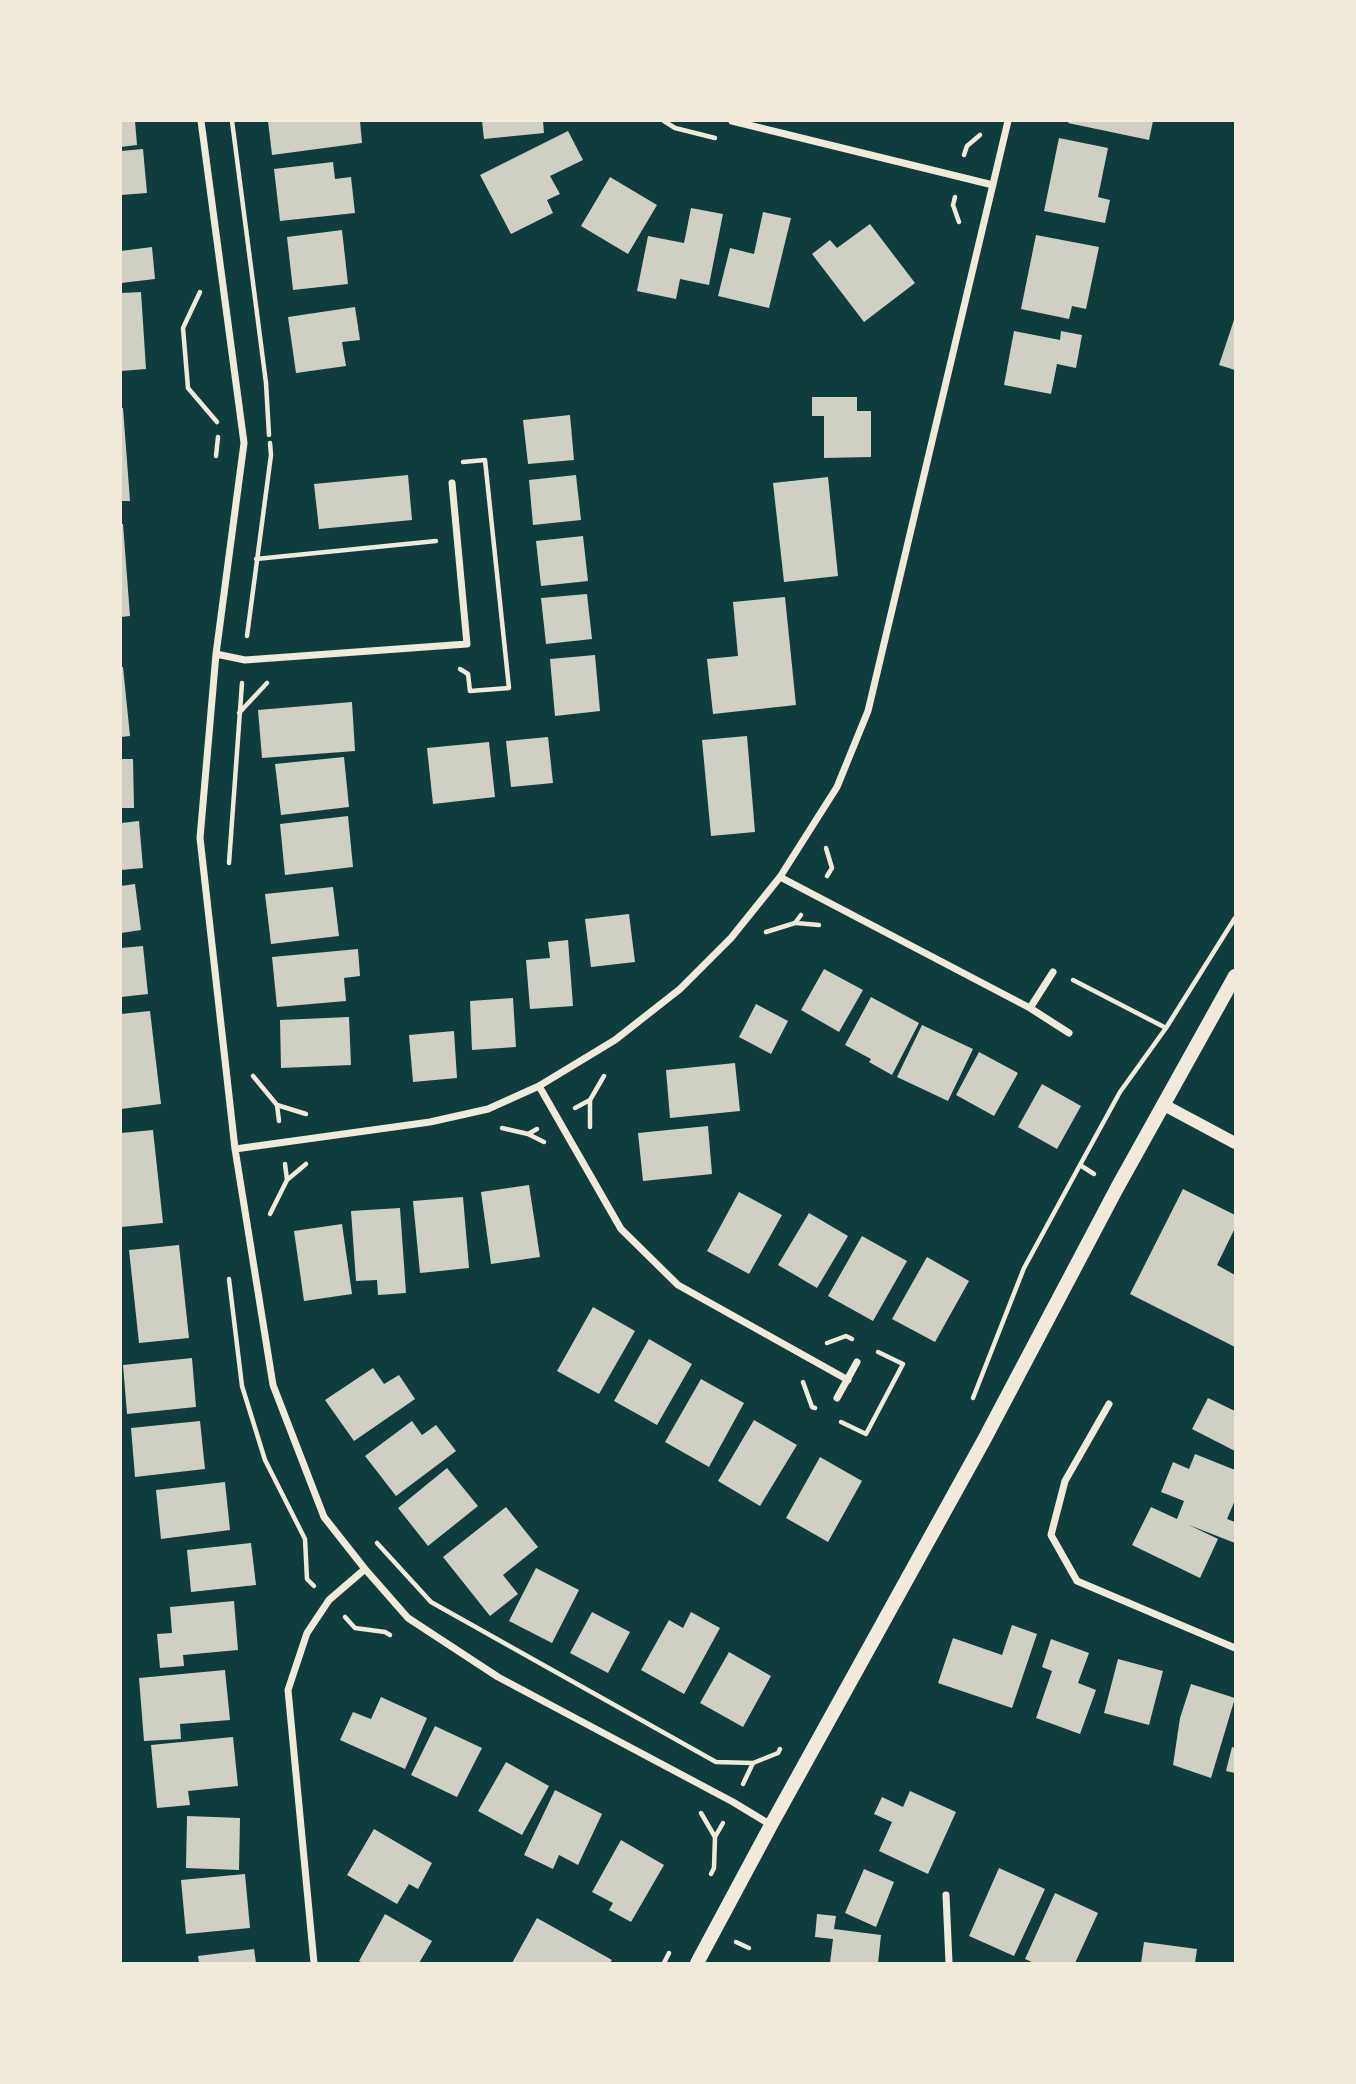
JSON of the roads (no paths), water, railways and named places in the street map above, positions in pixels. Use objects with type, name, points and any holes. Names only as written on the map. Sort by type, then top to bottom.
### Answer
[{"type":"main road","points":[[697,1963],[984,1440],[1117,1188],[1235,976]]},
{"type":"street","points":[[201,121],[244,443],[216,654],[200,838],[235,1149],[273,1385],[324,1517],[408,1618],[498,1676],[771,1825]]},
{"type":"street","points":[[732,121],[993,185]]},
{"type":"street","points":[[235,1149],[430,1122],[488,1109],[539,1086],[615,1040],[680,989],[732,938],[780,877],[837,787],[868,711],[1008,121]]},
{"type":"street","points":[[216,654],[245,660],[467,644],[452,483]]},
{"type":"street","points":[[780,877],[1030,1008],[1069,1033]]},
{"type":"street","points":[[1030,1008],[1053,972]]},
{"type":"street","points":[[539,1086],[621,1229],[678,1285],[848,1380]]},
{"type":"street","points":[[1164,1105],[1235,1143]]},
{"type":"street","points":[[837,1398],[857,1362]]},
{"type":"street","points":[[1109,1404],[1065,1481],[1051,1535],[1077,1581],[1235,1648]]},
{"type":"street","points":[[314,1963],[288,1690],[307,1633],[329,1600],[365,1569]]},
{"type":"street","points":[[946,1895],[948,1963]]}]
